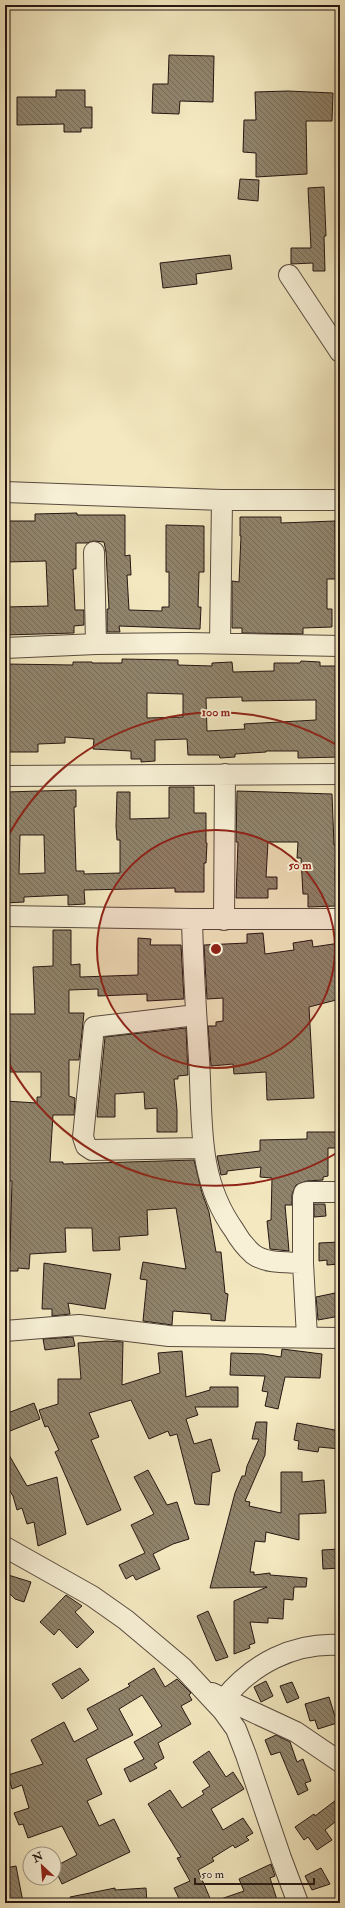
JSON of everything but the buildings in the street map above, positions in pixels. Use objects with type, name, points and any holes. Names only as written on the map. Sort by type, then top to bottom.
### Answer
[{"type":"street","points":[[289,275],[340,352]]},
{"type":"street","points":[[5,492],[222,500],[340,500]]},
{"type":"street","points":[[220,644],[222,500]]},
{"type":"street","points":[[94,552],[96,644]]},
{"type":"street","points":[[5,648],[96,644],[340,646]]},
{"type":"street","points":[[224,920],[225,774]]},
{"type":"street","points":[[5,776],[340,774]]},
{"type":"street","points":[[5,916],[224,920],[340,919]]},
{"type":"street","points":[[192,919],[203,1148],[211,1187],[223,1216],[245,1247],[265,1260],[302,1264]]},
{"type":"street","points":[[196,1015],[94,1027],[83,1137],[86,1146],[92,1150],[203,1148]]},
{"type":"street","points":[[307,1337],[302,1264],[304,1193],[340,1192]]},
{"type":"street","points":[[5,1331],[79,1325],[169,1336],[340,1338]]},
{"type":"street","points":[[5,1547],[92,1596],[126,1620],[183,1668],[223,1711],[238,1735],[298,1903]]},
{"type":"street","points":[[224,1699],[232,1688],[273,1658],[293,1649],[340,1645]]},
{"type":"street","points":[[206,1691],[296,1732],[340,1762]]}]
